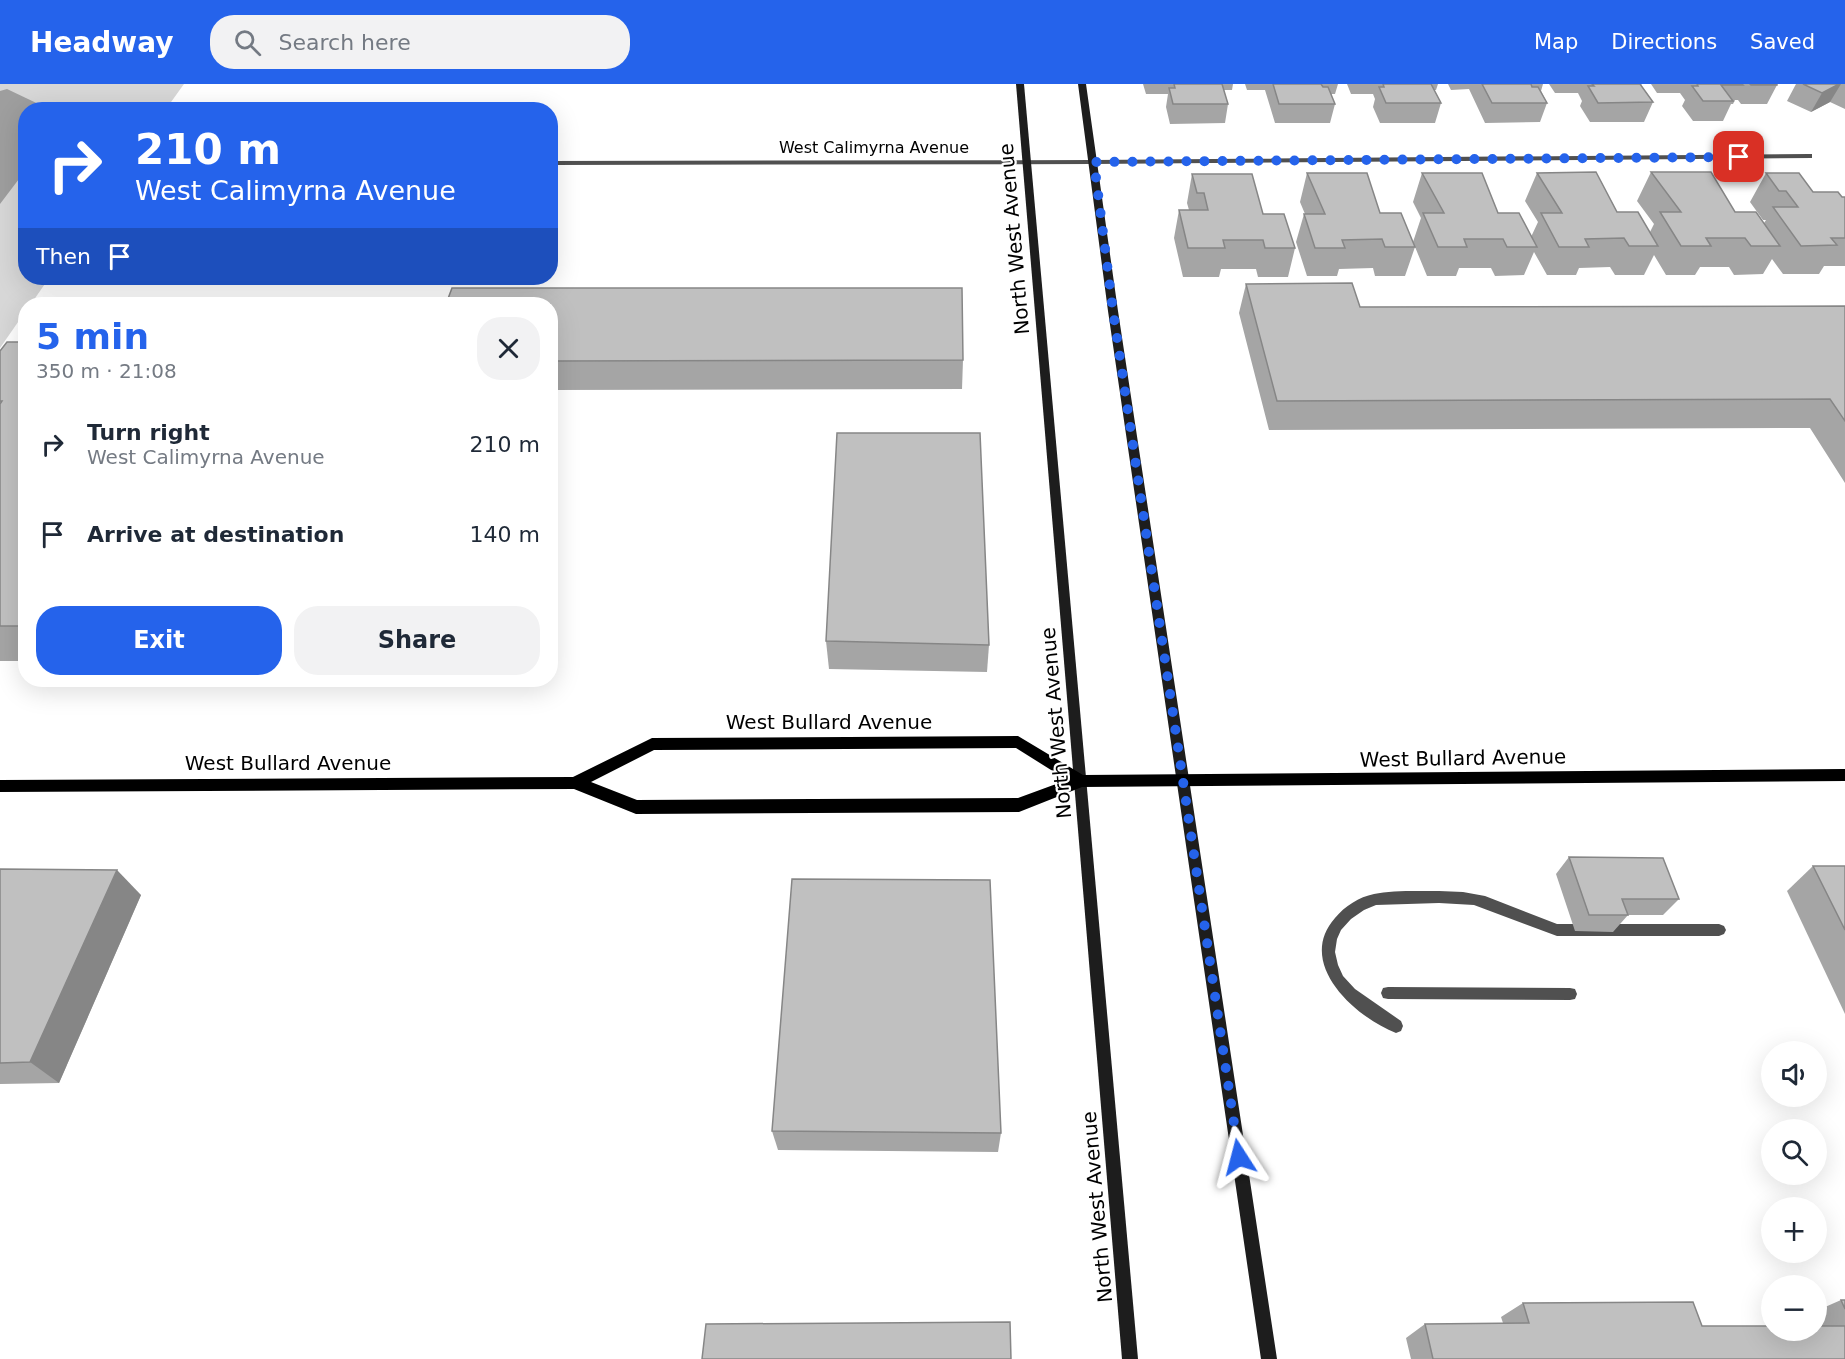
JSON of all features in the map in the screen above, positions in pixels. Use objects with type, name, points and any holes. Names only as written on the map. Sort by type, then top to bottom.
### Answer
[{"type":"main road","name":"North West Avenue","points":[[1020,84],[1130,1359]]},
{"type":"main road","points":[[1082,84],[1269,1359]]},
{"type":"main road","name":"West Bullard Avenue","points":[[575,783],[652,744],[1006,742],[1018,742],[1081,781]]},
{"type":"main road","name":"West Bullard Avenue","points":[[0,786],[575,783],[636,807],[1019,805],[1081,781],[1183,782],[1845,775]]},
{"type":"street","name":"West Calimyrna Avenue","points":[[558,163],[1094,162],[1809,156]]},
{"type":"street","points":[[0,374],[18,348]]},
{"type":"street","points":[[1396,1026],[1349,993],[1333,971],[1329,958],[1329,935],[1334,926],[1360,904],[1375,899],[1471,898],[1497,905],[1535,924],[1557,930],[1719,930]]},
{"type":"street","points":[[1388,993],[1570,994]]},
{"type":"shaded area","points":[[0,84],[184,84],[171,102],[18,102],[18,285],[44,285],[36,297],[18,297],[18,322],[0,348]]},
{"type":"shaded area","points":[[7,89],[34,102],[18,102],[18,180],[0,204],[0,91]]},
{"type":"building","points":[[1174,84],[1222,84],[1228,104],[1173,104],[1169,88],[1175,88]]},
{"type":"building","points":[[1273,84],[1321,84],[1323,87],[1328,87],[1335,104],[1279,104]]},
{"type":"building","points":[[1383,84],[1431,84],[1441,103],[1386,103],[1379,87],[1384,87]]},
{"type":"building","points":[[1482,84],[1531,84],[1532,87],[1538,87],[1547,103],[1492,103]]},
{"type":"building","points":[[1592,84],[1640,84],[1653,102],[1598,103],[1588,86],[1594,86]]},
{"type":"building","points":[[1697,84],[1743,85],[1721,85],[1733,101],[1703,101],[1692,86],[1698,86]]},
{"type":"building","points":[[1777,84],[1777,85],[1751,85]]},
{"type":"building","points":[[1803,84],[1839,84],[1822,93]]},
{"type":"building","points":[[1596,172],[1617,212],[1638,212],[1658,246],[1629,246],[1624,238],[1585,239],[1589,247],[1559,247],[1541,213],[1562,213],[1537,173]]},
{"type":"building","points":[[1651,172],[1711,172],[1735,212],[1756,212],[1780,246],[1751,246],[1745,238],[1706,238],[1711,246],[1681,246],[1660,212],[1681,212]]},
{"type":"building","points":[[1307,173],[1367,173],[1380,213],[1401,213],[1415,247],[1385,247],[1382,239],[1342,240],[1345,248],[1315,248],[1304,214],[1325,214]]},
{"type":"building","points":[[1422,173],[1482,173],[1498,213],[1519,213],[1537,247],[1507,247],[1503,239],[1464,239],[1467,247],[1438,247],[1423,213],[1444,213]]},
{"type":"building","points":[[1766,173],[1799,173],[1813,192],[1838,192],[1845,197],[1845,238],[1831,238],[1837,245],[1801,246],[1773,207],[1798,207],[1786,191],[1779,191]]},
{"type":"building","points":[[1192,174],[1252,174],[1263,214],[1284,214],[1295,248],[1265,248],[1263,240],[1223,240],[1225,248],[1188,248],[1179,210],[1208,210],[1204,193],[1197,193]]},
{"type":"building","points":[[1352,283],[1360,307],[1845,306],[1845,421],[1830,399],[1277,401],[1246,284]]},
{"type":"building","points":[[452,288],[962,288],[963,360],[558,361],[558,297],[449,297]]},
{"type":"building","points":[[7,342],[18,342],[18,626],[0,626],[0,404],[2,401],[0,401],[0,351]]},
{"type":"building","points":[[837,433],[980,433],[989,645],[826,641]]},
{"type":"building","points":[[1569,857],[1663,858],[1679,899],[1622,899],[1628,915],[1589,915]]},
{"type":"building","points":[[1813,866],[1845,866],[1845,930]]},
{"type":"building","points":[[0,869],[117,870],[30,1062],[0,1063]]},
{"type":"building","points":[[792,879],[990,880],[1001,1133],[772,1131]]},
{"type":"building","points":[[1693,1302],[1702,1326],[1761,1326],[1761,1341],[1827,1341],[1827,1326],[1845,1326],[1845,1359],[1433,1359],[1425,1324],[1529,1323],[1523,1303]]},
{"type":"building","points":[[1010,1322],[1011,1359],[702,1359],[706,1324]]},
{"type":"route","points":[[1239,1157],[1139,472],[1113,311],[1094,162],[1739,157]]}]
